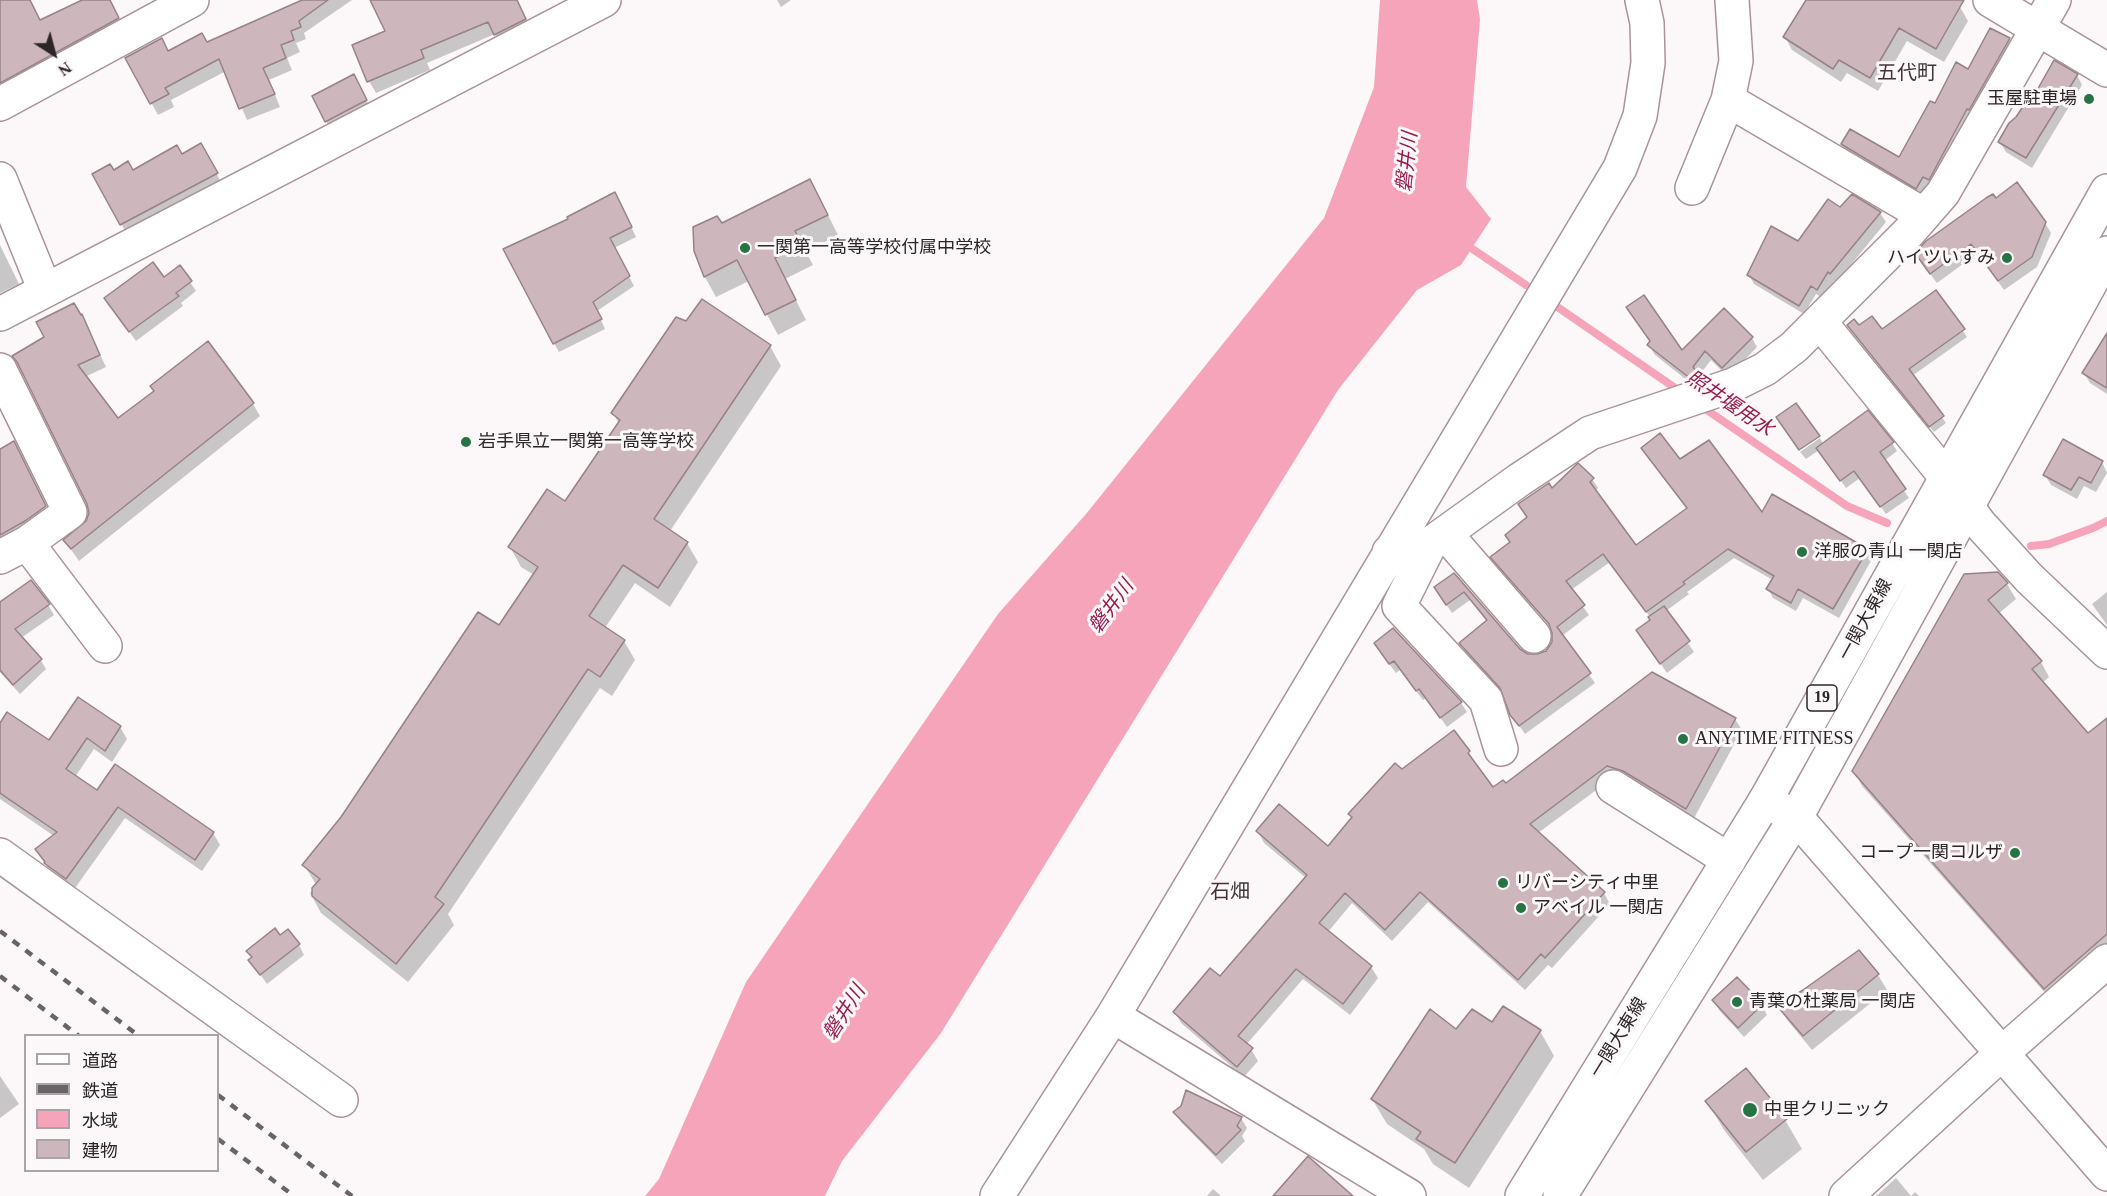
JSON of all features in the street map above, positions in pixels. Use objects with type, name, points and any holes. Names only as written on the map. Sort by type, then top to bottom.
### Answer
[{"type":"street","points":[[0,104],[192,0]]},
{"type":"street","points":[[0,314],[604,0]]},
{"type":"street","points":[[997,1196],[1113,1016],[1620,168],[1640,116],[1648,63],[1647,23],[1642,0]]},
{"type":"street","points":[[1692,188],[1728,100],[1736,61],[1732,0]]},
{"type":"street","points":[[1990,0],[2107,70]]},
{"type":"street","points":[[1389,552],[1437,539],[1590,433],[1733,385],[1765,369],[1794,347],[1943,193],[2054,0]]},
{"type":"street","points":[[1728,100],[1924,215]]},
{"type":"street","points":[[0,179],[45,290]]},
{"type":"street","name":"一関大東線","points":[[1522,1196],[1765,801],[2107,191]]},
{"type":"street","name":"一関大東線","points":[[1560,1196],[1796,817],[2107,254]]},
{"type":"street","points":[[1820,322],[1946,477],[1966,507],[2030,578],[2107,652]]},
{"type":"street","points":[[0,370],[70,512],[14,550],[105,646]]},
{"type":"street","points":[[1437,539],[1534,636]]},
{"type":"street","points":[[1437,539],[1399,606],[1486,700],[1502,749]]},
{"type":"street","points":[[1613,787],[1729,860]]},
{"type":"street","points":[[1765,801],[1796,817],[2107,1174]]},
{"type":"street","points":[[0,855],[341,1100]]},
{"type":"street","points":[[1846,1196],[2001,1054],[2107,961]]},
{"type":"street","points":[[1113,1016],[1409,1196]]},
{"type":"water","name":"磐井川","points":[[1380,0],[1477,0],[1480,19],[1466,187],[1491,219],[1461,265],[1417,290],[1338,390],[941,1033],[842,1161],[825,1196],[645,1196],[659,1179],[746,982],[998,614],[1086,514],[1324,218],[1374,87]]},
{"type":"building","points":[[0,0],[30,0],[40,20],[82,0],[110,0],[119,18],[0,83]]},
{"type":"building","points":[[302,0],[328,0],[299,21],[301,27],[291,31],[294,40],[281,45],[286,58],[263,68],[275,94],[239,109],[219,59],[165,88],[169,94],[150,104],[125,58],[162,38],[168,51],[202,33],[207,42]]},
{"type":"building","points":[[370,0],[517,0],[526,19],[494,35],[488,22],[421,50],[424,58],[367,82],[352,45],[385,31]]},
{"type":"building","points":[[1806,0],[1964,0],[1936,49],[1899,28],[1870,78],[1839,60],[1833,69],[1783,37]]},
{"type":"building","points":[[1990,28],[2010,38],[1969,110],[1967,109],[1929,180],[1923,177],[1916,189],[1841,144],[1850,129],[1899,157],[1930,101],[1935,103],[1956,62],[1968,69]]},
{"type":"building","points":[[2054,60],[2078,74],[2026,158],[1998,142],[2009,123],[2028,99],[2031,101]]},
{"type":"building","points":[[354,74],[367,100],[325,122],[312,96]]},
{"type":"building","points":[[201,143],[218,173],[120,225],[92,174],[110,164],[114,170],[128,161],[133,170],[177,145],[182,154]]},
{"type":"building","name":"一関第一高等学校付属中学校","points":[[810,179],[828,215],[795,231],[802,244],[775,258],[796,300],[765,315],[737,260],[704,277],[694,251],[693,227],[717,216],[722,223]]},
{"type":"building","points":[[2017,182],[2046,222],[2032,257],[1998,281],[1971,244],[1930,274],[1915,253],[1926,241],[1986,198],[1993,194],[1996,198]]},
{"type":"building","points":[[615,192],[632,227],[610,238],[630,276],[593,302],[602,319],[553,344],[503,249],[568,219],[567,217]]},
{"type":"building","points":[[1852,194],[1881,212],[1830,274],[1828,272],[1817,290],[1811,286],[1799,306],[1747,275],[1771,226],[1798,241],[1828,199],[1840,207]]},
{"type":"building","points":[[153,262],[164,277],[180,265],[192,281],[176,293],[179,296],[129,332],[104,298]]},
{"type":"building","points":[[1936,290],[1965,329],[1909,369],[1944,416],[1929,427],[1847,325],[1854,319],[1859,325],[1872,316],[1882,329]]},
{"type":"building","points":[[1644,295],[1682,350],[1724,308],[1753,337],[1722,368],[1705,351],[1693,367],[1700,376],[1691,379],[1647,345],[1650,341],[1626,307]]},
{"type":"building","points":[[702,299],[771,345],[654,519],[688,542],[658,588],[623,565],[589,616],[625,640],[600,677],[588,669],[435,897],[444,904],[396,964],[312,896],[312,888],[320,879],[302,865],[341,817],[478,612],[499,625],[538,567],[508,547],[547,489],[565,501],[620,420],[611,413],[676,317],[686,321]]},
{"type":"building","points":[[74,303],[82,314],[100,355],[78,365],[118,418],[154,391],[150,386],[208,341],[254,403],[71,549],[63,540],[86,521],[89,513],[87,504],[12,356],[44,337],[36,322]]},
{"type":"building","points":[[2107,333],[2107,388],[2082,373]]},
{"type":"building","points":[[1796,403],[1820,436],[1799,450],[1776,417]]},
{"type":"building","points":[[1868,410],[1894,442],[1880,452],[1906,489],[1880,507],[1854,471],[1840,481],[1816,448]]},
{"type":"building","points":[[1660,433],[1680,459],[1709,440],[1762,512],[1772,494],[1868,549],[1833,609],[1798,589],[1791,603],[1766,589],[1774,576],[1728,549],[1646,612],[1603,554],[1566,581],[1585,605],[1557,627],[1591,673],[1519,726],[1510,715],[1500,688],[1459,643],[1487,620],[1464,592],[1446,605],[1434,587],[1454,573],[1520,649],[1528,654],[1546,651],[1552,642],[1549,624],[1490,557],[1510,542],[1505,535],[1527,517],[1518,504],[1549,483],[1552,488],[1578,463],[1594,478],[1590,482],[1636,545],[1687,508],[1641,448]]},
{"type":"building","points":[[2063,439],[2103,461],[2091,483],[2079,477],[2071,490],[2043,475]]},
{"type":"building","points":[[14,441],[46,506],[0,535],[0,449]]},
{"type":"building","name":"コープ一関コルザ","points":[[1998,572],[2008,583],[1988,600],[2042,661],[2032,669],[2088,733],[2107,718],[2107,934],[2044,989],[1852,771],[1964,574]]},
{"type":"building","points":[[31,580],[50,604],[15,629],[42,659],[13,685],[0,670],[0,602]]},
{"type":"building","points":[[1664,606],[1690,641],[1660,664],[1636,630],[1650,620],[1648,617]]},
{"type":"building","points":[[1393,628],[1462,702],[1440,718],[1419,689],[1416,691],[1394,661],[1389,664],[1374,643]]},
{"type":"building","points":[[1652,672],[1736,718],[1686,809],[1623,771],[1607,766],[1530,824],[1605,892],[1545,958],[1541,954],[1518,980],[1420,892],[1385,930],[1345,893],[1319,923],[1372,966],[1343,1004],[1296,969],[1238,1036],[1253,1048],[1237,1067],[1173,1012],[1210,968],[1220,976],[1307,875],[1256,831],[1279,804],[1328,846],[1352,817],[1348,814],[1395,763],[1402,769],[1454,730],[1493,787],[1503,780],[1506,783]]},
{"type":"building","points":[[78,697],[121,726],[105,751],[87,738],[66,769],[97,790],[115,764],[214,832],[195,860],[118,807],[66,879],[44,863],[35,849],[57,832],[0,793],[0,723],[7,712],[49,740]]},
{"type":"building","points":[[275,928],[280,935],[288,929],[300,944],[260,975],[248,960],[252,957],[246,951]]},
{"type":"building","points":[[1859,950],[1879,974],[1803,1036],[1777,1006]]},
{"type":"building","name":"青葉の杜薬局 一関店","points":[[1737,977],[1763,1004],[1738,1028],[1712,1000]]},
{"type":"building","points":[[1503,1006],[1541,1030],[1455,1163],[1416,1139],[1421,1132],[1371,1099],[1430,1009],[1456,1029],[1472,1009],[1492,1022]]},
{"type":"building","name":"中里クリニック","points":[[1746,1068],[1787,1119],[1746,1152],[1705,1101]]},
{"type":"building","points":[[1186,1090],[1242,1117],[1237,1126],[1241,1130],[1216,1155],[1173,1112],[1181,1106]]},
{"type":"building","points":[[1308,1156],[1310,1158],[1353,1196],[1273,1196]]},
{"type":"waterway","name":"照井堰用水","points":[[1465,244],[1526,285]]},
{"type":"waterway","name":"照井堰用水","points":[[1556,306],[1681,392]]},
{"type":"waterway","name":"照井堰用水","points":[[1701,406],[1847,506],[1887,523]]},
{"type":"waterway","name":"照井堰用水","points":[[2031,546],[2049,544],[2107,521]]},
{"type":"railway","points":[[0,931],[136,1034]]},
{"type":"railway","points":[[0,976],[76,1034]]},
{"type":"railway","points":[[219,1096],[352,1196]]},
{"type":"railway","points":[[219,1140],[294,1196]]},
{"type":"place","name":"玉屋駐車場","points":[[2089,99]]},
{"type":"place","name":"一関第一高等学校付属中学校","points":[[745,248]]},
{"type":"place","name":"ハイツいすみ","points":[[2007,258]]},
{"type":"place","name":"岩手県立一関第一高等学校","points":[[466,442]]},
{"type":"place","name":"洋服の青山 一関店","points":[[1802,552]]},
{"type":"place","name":"ANYTIME FITNESS","points":[[1683,739]]},
{"type":"place","name":"コープ一関コルザ","points":[[2015,853]]},
{"type":"place","name":"リバーシティ中里","points":[[1503,883]]},
{"type":"place","name":"アベイル 一関店","points":[[1521,908]]},
{"type":"place","name":"青葉の杜薬局 一関店","points":[[1737,1002]]},
{"type":"place","name":"中里クリニック","points":[[1750,1110]]},
{"type":"district","name":"五代町","points":[[1907,74]]},
{"type":"district","name":"石畑","points":[[1230,893]]}]
